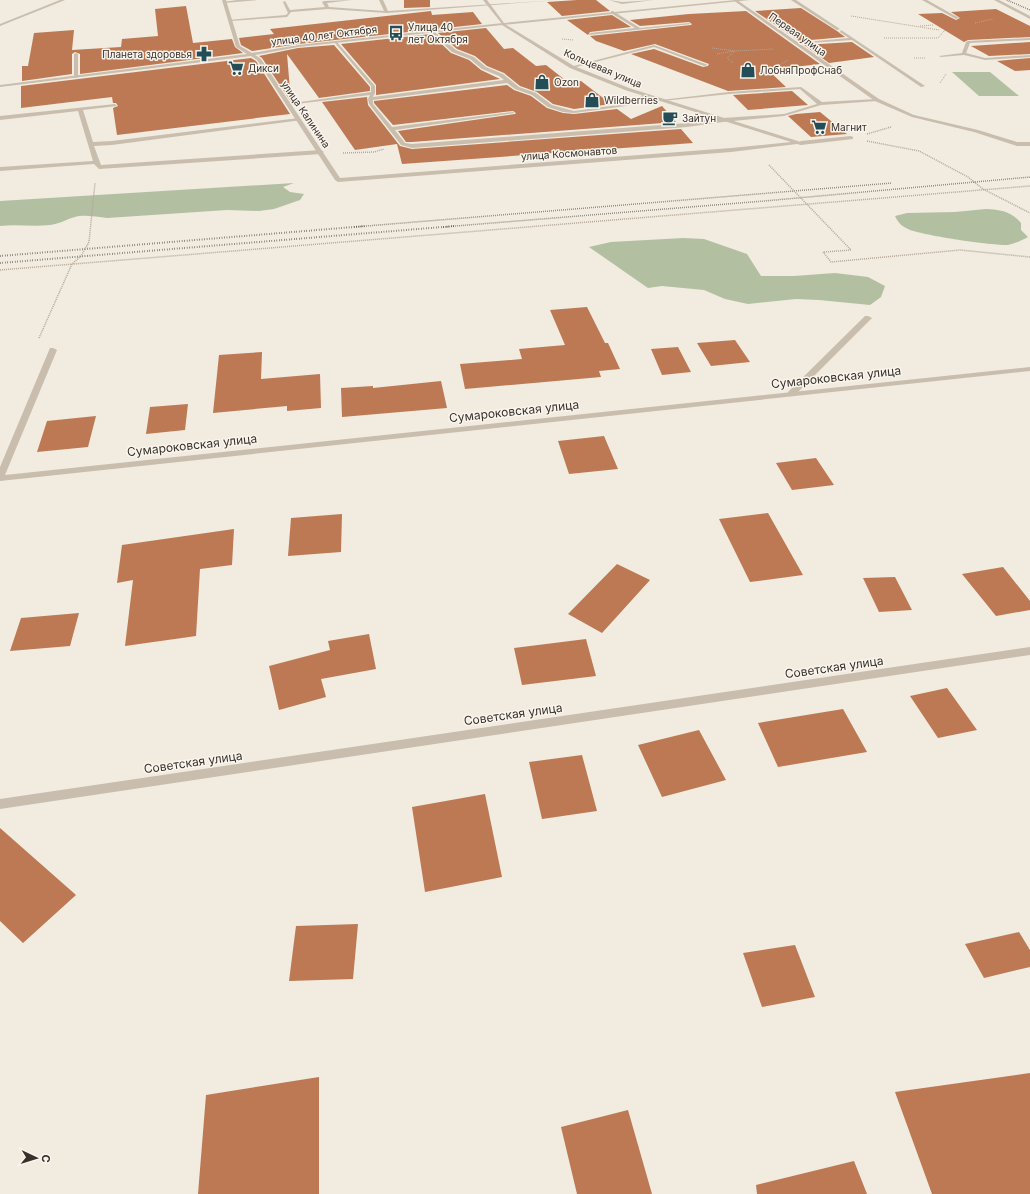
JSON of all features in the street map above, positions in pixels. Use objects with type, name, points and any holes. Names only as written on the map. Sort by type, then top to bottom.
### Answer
[{"type":"street","points":[[0,25],[63,0]]},
{"type":"street","points":[[224,1],[256,0]]},
{"type":"street","points":[[328,8],[324,2],[350,0]]},
{"type":"street","points":[[381,0],[387,12]]},
{"type":"street","name":"Кольцевая улица","points":[[486,0],[503,24],[572,66],[627,89],[801,143]]},
{"type":"street","points":[[289,11],[328,8],[387,12],[489,6],[556,0]]},
{"type":"street","points":[[611,0],[618,3],[626,3],[652,0]]},
{"type":"street","name":"Первая улица","points":[[735,0],[877,100],[914,116],[976,131],[1017,144],[1030,144]]},
{"type":"street","name":"улица 40 лет Октября","points":[[0,86],[233,58],[275,50],[336,42],[612,12],[748,0]]},
{"type":"street","points":[[794,0],[923,86]]},
{"type":"street","points":[[924,0],[957,18]]},
{"type":"street","points":[[996,0],[1030,18]]},
{"type":"street","name":"улица Калинина","points":[[224,1],[238,47],[259,59],[338,180]]},
{"type":"street","points":[[230,20],[290,15],[285,2]]},
{"type":"street","points":[[612,12],[639,29]]},
{"type":"street","points":[[590,34],[689,24]]},
{"type":"street","points":[[432,31],[454,51],[472,58],[484,68],[497,73],[517,88],[534,94],[550,106],[564,111],[574,112],[626,105],[647,95]]},
{"type":"street","points":[[796,43],[853,39]]},
{"type":"street","points":[[964,54],[968,42],[1030,39]]},
{"type":"street","points":[[336,42],[373,86],[373,93],[370,99],[371,104],[403,144],[412,146],[687,125],[723,120],[784,115],[821,104],[877,100]]},
{"type":"street","points":[[572,66],[654,46],[706,65]]},
{"type":"street","points":[[76,54],[76,77]]},
{"type":"street","points":[[941,56],[964,54],[985,59],[1030,56]]},
{"type":"street","points":[[370,99],[508,81]]},
{"type":"street","points":[[663,100],[801,88],[821,104]]},
{"type":"street","points":[[288,104],[373,93]]},
{"type":"street","points":[[0,118],[116,105]]},
{"type":"street","points":[[80,110],[98,165]]},
{"type":"street","points":[[392,129],[513,113]]},
{"type":"street","points":[[92,144],[112,143],[299,120]]},
{"type":"street","name":"улица Космонавтов","points":[[338,180],[731,150],[851,138]]},
{"type":"street","points":[[0,169],[98,165],[320,152]]},
{"type":"street","points":[[791,394],[868,318]]},
{"type":"street","points":[[0,478],[53,350]]},
{"type":"street","name":"Сумароковская улица","points":[[0,478],[1030,369]]},
{"type":"street","name":"Советская улица","points":[[0,804],[1030,651]]},
{"type":"path","points":[[848,15],[944,31]]},
{"type":"path","points":[[853,39],[938,38],[949,28]]},
{"type":"path","points":[[712,48],[735,51],[802,48]]},
{"type":"path","points":[[775,90],[778,66],[791,58],[816,57]]},
{"type":"path","points":[[851,138],[908,122],[914,116]]},
{"type":"path","points":[[851,138],[919,151],[968,177],[983,189],[1030,213]]},
{"type":"path","points":[[320,152],[348,154],[374,152],[403,144]]},
{"type":"path","points":[[53,350],[39,338],[72,264],[81,256],[89,242],[98,165]]},
{"type":"path","points":[[769,165],[851,250],[823,252],[831,262],[960,250],[1030,257]]},
{"type":"path","points":[[0,270],[1030,186]]},
{"type":"green space","points":[[952,72],[990,72],[1019,96],[979,96]]},
{"type":"green space","points":[[294,183],[283,187],[290,192],[304,194],[300,200],[274,209],[259,211],[227,210],[107,218],[82,216],[50,225],[0,226],[0,201]]},
{"type":"green space","points":[[986,209],[1001,211],[1013,216],[1021,223],[1021,230],[1028,237],[1008,245],[957,240],[908,229],[900,224],[895,216],[907,213],[955,212]]},
{"type":"green space","points":[[683,238],[704,239],[747,254],[761,276],[794,276],[835,273],[868,277],[885,286],[881,297],[870,305],[796,299],[748,304],[725,299],[704,290],[662,286],[648,288],[589,247],[611,242]]},
{"type":"building","points":[[404,0],[430,0],[430,7],[404,8]]},
{"type":"building","points":[[596,0],[610,11],[562,16],[547,2]]},
{"type":"building","points":[[186,6],[193,43],[232,39],[235,47],[243,53],[80,74],[80,54],[75,52],[72,54],[72,74],[22,81],[22,66],[28,66],[34,33],[74,30],[72,50],[121,47],[122,39],[158,36],[155,9]]},
{"type":"building","points":[[801,8],[845,37],[799,41],[755,11]]},
{"type":"building","points":[[996,9],[1030,26],[1030,37],[968,40],[964,42],[918,14],[942,13],[956,20],[960,18],[951,12]]},
{"type":"building","points":[[431,11],[432,15],[473,12],[482,24],[298,44],[252,51],[241,45],[239,38],[274,34],[270,29]]},
{"type":"building","points":[[746,11],[820,64],[768,70],[786,87],[728,91],[631,54],[654,49],[703,67],[708,66],[709,64],[655,44],[624,51],[596,41],[590,36],[692,24],[689,22],[640,26],[630,20],[689,14]]},
{"type":"building","points":[[612,15],[631,27],[590,32],[588,35],[567,20]]},
{"type":"building","points":[[486,28],[504,49],[513,48],[536,66],[546,65],[569,83],[581,81],[611,104],[574,109],[553,104],[537,92],[520,86],[504,73],[487,66],[475,56],[457,49],[438,33]]},
{"type":"building","points":[[431,34],[451,53],[469,60],[481,70],[500,79],[376,95],[376,85],[341,44]]},
{"type":"building","points":[[852,42],[874,57],[829,63],[804,45]]},
{"type":"building","points":[[1030,42],[1030,54],[989,56],[971,46]]},
{"type":"building","points":[[334,45],[370,87],[370,91],[319,98],[287,54],[291,102],[262,58],[259,56],[298,48]]},
{"type":"building","points":[[251,58],[256,61],[290,114],[117,135],[113,108],[118,106],[116,103],[113,103],[112,97],[21,108],[21,86]]},
{"type":"building","points":[[1030,58],[1030,70],[1015,71],[997,61]]},
{"type":"building","points":[[507,85],[514,90],[531,96],[547,108],[563,113],[574,114],[617,109],[631,119],[662,106],[676,122],[406,142],[398,131],[516,113],[513,111],[393,125],[374,103],[374,101]]},
{"type":"building","points":[[792,91],[808,105],[748,110],[733,95]]},
{"type":"building","points":[[367,97],[368,105],[400,146],[412,149],[681,129],[693,143],[402,164],[397,144],[355,150],[322,102]]},
{"type":"building","points":[[820,112],[847,134],[811,137],[788,116]]},
{"type":"building","points":[[587,307],[605,343],[608,343],[620,369],[599,371],[601,377],[465,389],[460,364],[522,359],[519,349],[565,345],[550,310]]},
{"type":"building","points":[[735,340],[750,362],[711,366],[697,343]]},
{"type":"building","points":[[678,347],[691,372],[662,375],[651,349]]},
{"type":"building","points":[[262,352],[261,379],[320,374],[321,408],[287,411],[287,406],[213,413],[219,355]]},
{"type":"building","points":[[441,381],[447,408],[342,417],[341,388],[373,386],[373,388]]},
{"type":"building","points":[[188,404],[185,430],[146,434],[150,407]]},
{"type":"building","points":[[96,416],[88,447],[37,452],[47,421]]},
{"type":"building","points":[[604,436],[618,469],[569,474],[558,441]]},
{"type":"building","points":[[816,458],[834,485],[792,490],[776,463]]},
{"type":"building","points":[[768,513],[803,575],[750,582],[719,519]]},
{"type":"building","points":[[342,514],[341,552],[288,556],[291,518]]},
{"type":"building","points":[[234,529],[232,565],[200,569],[196,636],[125,646],[133,580],[117,583],[122,545]]},
{"type":"building","points":[[617,564],[650,580],[602,633],[568,614]]},
{"type":"building","points":[[1003,567],[1030,601],[1030,610],[996,616],[962,574]]},
{"type":"building","points":[[895,577],[912,610],[879,612],[863,578]]},
{"type":"building","points":[[79,613],[70,646],[10,651],[21,618]]},
{"type":"building","points":[[369,634],[376,669],[321,679],[326,697],[279,710],[269,666],[330,650],[328,641]]},
{"type":"building","points":[[586,639],[596,676],[522,685],[514,648]]},
{"type":"building","points":[[947,688],[977,730],[938,738],[910,696]]},
{"type":"building","points":[[843,709],[867,752],[778,767],[758,723]]},
{"type":"building","points":[[699,730],[726,780],[662,797],[638,745]]},
{"type":"building","points":[[582,755],[597,811],[542,819],[529,762]]},
{"type":"building","points":[[485,794],[502,877],[425,892],[412,807]]},
{"type":"building","points":[[0,828],[76,895],[23,943],[0,921]]},
{"type":"building","points":[[358,924],[353,979],[289,981],[296,926]]},
{"type":"building","points":[[1019,932],[1030,950],[1030,967],[984,978],[965,944]]},
{"type":"building","points":[[795,945],[815,997],[762,1007],[743,953]]},
{"type":"building","points":[[1030,1073],[1030,1194],[932,1194],[895,1092]]},
{"type":"building","points":[[319,1077],[319,1194],[198,1194],[206,1095]]},
{"type":"building","points":[[628,1110],[652,1194],[577,1194],[561,1127]]},
{"type":"building","points":[[854,1161],[867,1194],[757,1194],[756,1185]]},
{"type":"railway","points":[[1007,0],[1030,10]]},
{"type":"railway","points":[[443,227],[764,201],[1030,177]]},
{"type":"railway","points":[[354,227],[892,183]]},
{"type":"railway","points":[[0,256],[366,226]]},
{"type":"railway","points":[[0,263],[455,226]]},
{"type":"place","name":"Улица 40 лет Октября","points":[[396,33]]},
{"type":"place","name":"Планета здоровья","points":[[204,54]]},
{"type":"place","name":"Дикси","points":[[236,68]]},
{"type":"place","name":"ЛобняПрофСнаб","points":[[748,70]]},
{"type":"place","name":"Ozon","points":[[542,82]]},
{"type":"place","name":"Wildberries","points":[[592,100]]},
{"type":"place","name":"Зайтун","points":[[670,118]]},
{"type":"place","name":"Магнит","points":[[819,127]]}]
